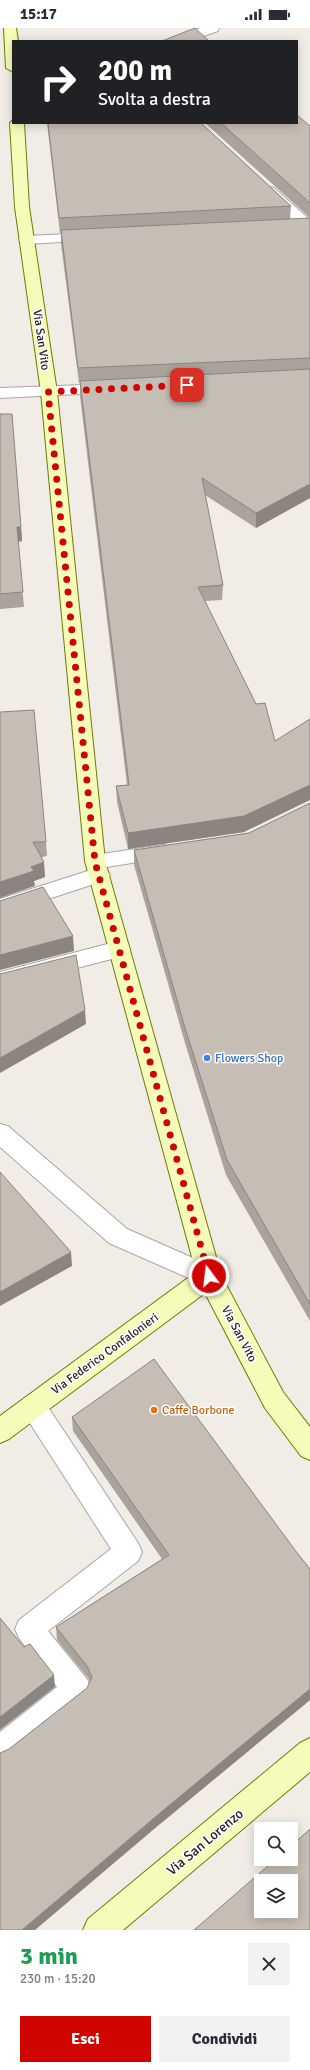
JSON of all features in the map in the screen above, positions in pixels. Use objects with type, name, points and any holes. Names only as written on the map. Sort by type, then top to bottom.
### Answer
[{"type":"street","points":[[10,28],[12,55]]},
{"type":"street","points":[[179,40],[212,28]]},
{"type":"street","name":"Via San Vito","points":[[17,124],[22,207],[48,392],[97,868],[209,1276],[274,1400],[310,1448]]},
{"type":"street","points":[[257,180],[309,226]]},
{"type":"street","points":[[284,227],[309,226]]},
{"type":"street","points":[[26,240],[104,236]]},
{"type":"street","points":[[0,393],[128,388]]},
{"type":"street","points":[[0,907],[97,868],[179,850]]},
{"type":"street","points":[[0,980],[119,949]]},
{"type":"street","points":[[0,1132],[118,1236],[209,1276]]},
{"type":"street","name":"Via Federico Confalonieri","points":[[0,1431],[209,1276]]},
{"type":"street","points":[[0,1750],[77,1689],[29,1629],[128,1552],[33,1406]]},
{"type":"street","name":"Via San Lorenzo","points":[[100,1930],[310,1754]]},
{"type":"building","points":[[195,28],[208,40],[165,40]]},
{"type":"building","points":[[298,116],[310,126],[310,203],[222,124],[298,124]]},
{"type":"building","points":[[48,124],[202,124],[291,206],[59,218]]},
{"type":"building","points":[[310,218],[310,358],[78,368],[61,230]]},
{"type":"building","points":[[310,369],[310,484],[256,513],[202,478],[223,585],[198,587],[256,704],[265,703],[275,741],[310,719],[310,785],[244,816],[128,833],[116,786],[129,785],[80,381]]},
{"type":"building","points":[[0,414],[12,414],[21,527],[17,527],[23,592],[0,594]]},
{"type":"building","points":[[34,710],[46,842],[33,842],[44,862],[31,867],[34,871],[0,882],[0,712]]},
{"type":"building","points":[[310,803],[310,1304],[227,1160],[185,1028],[134,850],[249,833]]},
{"type":"building","points":[[43,887],[73,936],[0,955],[0,901]]},
{"type":"building","points":[[76,955],[85,1010],[0,1058],[0,974]]},
{"type":"building","points":[[0,1172],[71,1252],[0,1292]]},
{"type":"building","points":[[154,1359],[310,1569],[310,1689],[22,1930],[0,1930],[0,1753],[9,1749],[87,1688],[92,1677],[87,1666],[56,1627],[169,1555],[72,1417]]},
{"type":"building","points":[[0,1618],[24,1647],[30,1644],[54,1675],[0,1717]]},
{"type":"building","points":[[310,1829],[310,1930],[194,1930],[254,1878],[254,1918],[298,1918],[298,1874],[259,1874],[268,1866],[298,1866],[298,1840]]},
{"type":"place","name":"Flowers Shop","points":[[207,1058]]},
{"type":"place","name":"Caffe Borbone","points":[[154,1410]]},
{"type":"route","points":[[187,385],[48,392],[95,862],[209,1276]]}]
